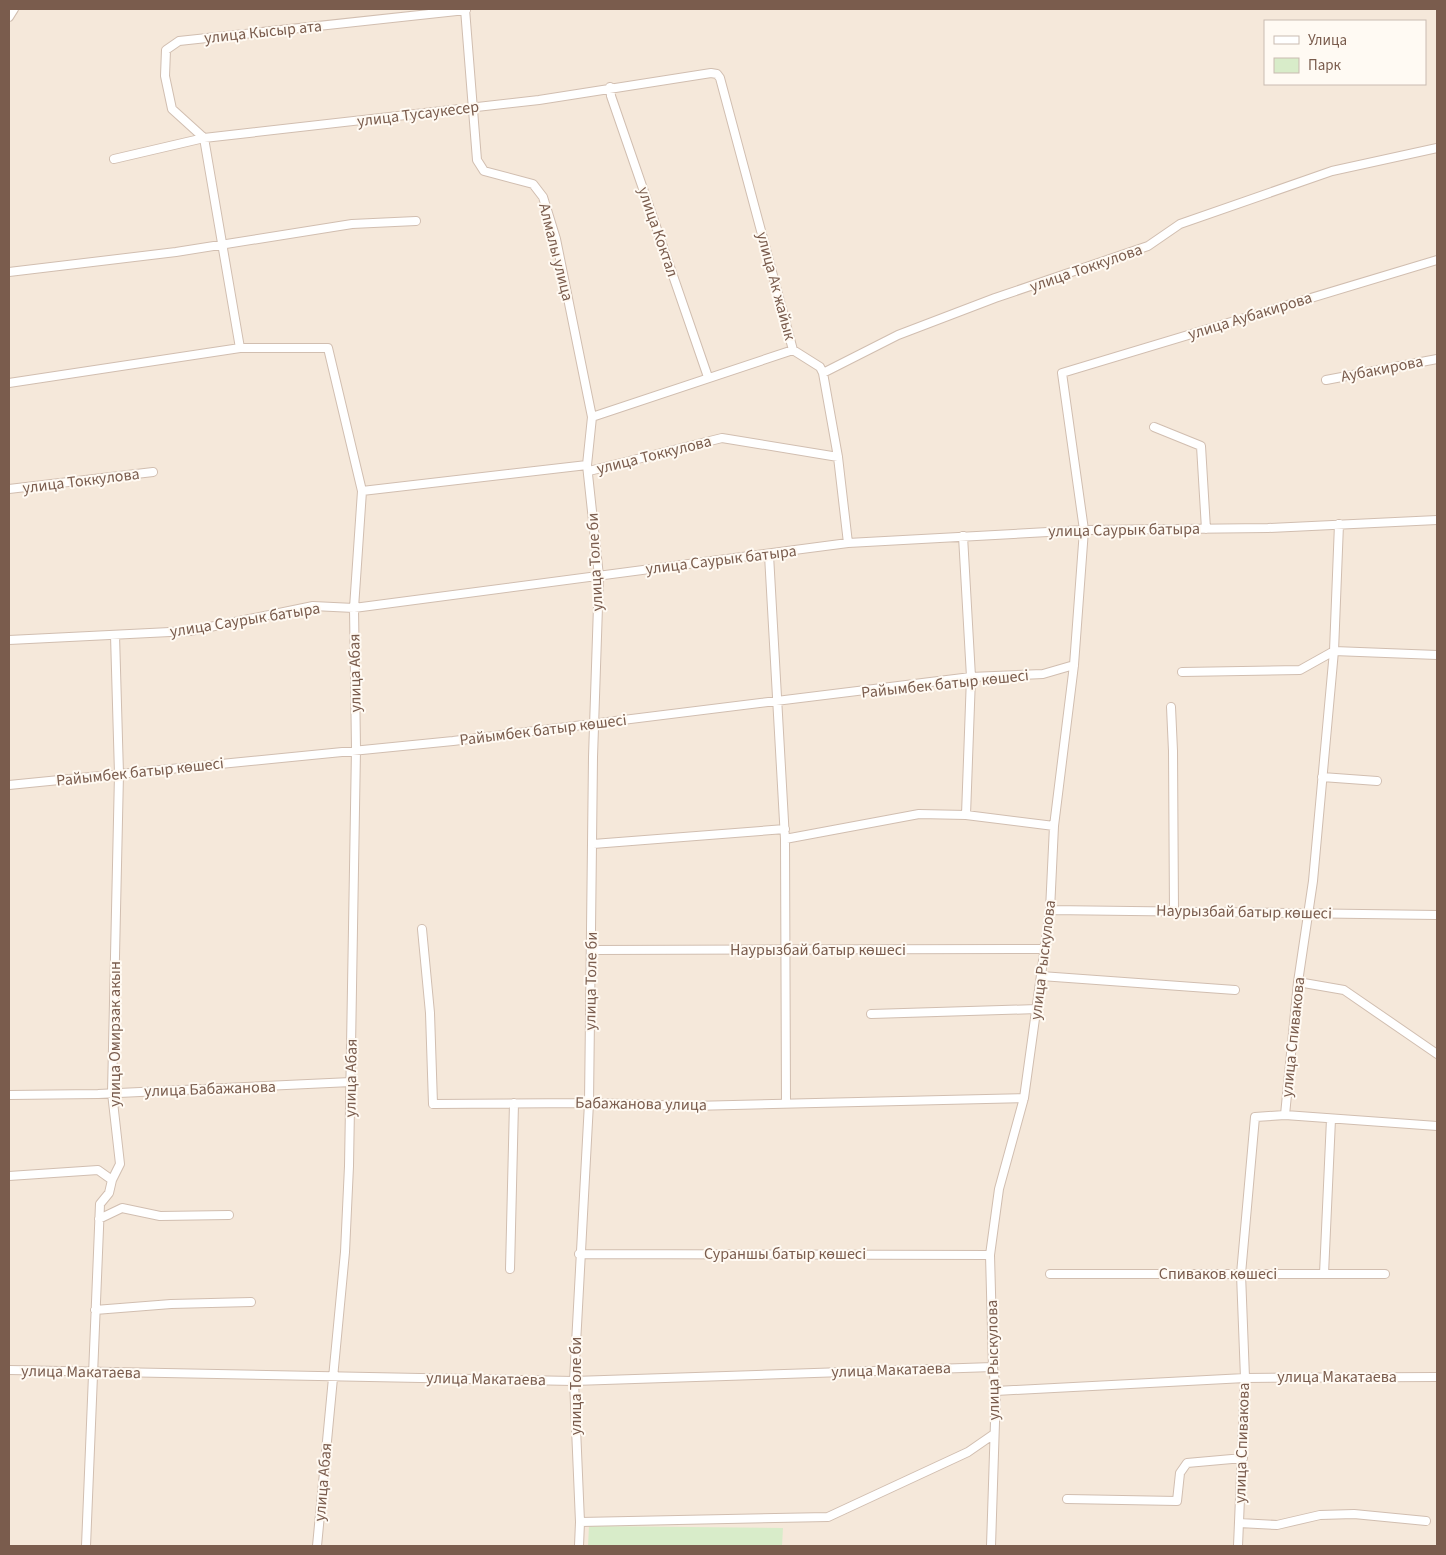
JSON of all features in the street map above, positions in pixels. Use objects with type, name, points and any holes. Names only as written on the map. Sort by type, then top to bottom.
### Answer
[{"type":"street","points":[[9,17],[14,9]]},
{"type":"street","name":"Алмалы улица","points":[[466,9],[479,166],[484,171],[533,184],[543,197],[556,238],[592,417]]},
{"type":"street","name":"улица Кысыр ата","points":[[204,138],[172,109],[165,76],[166,50],[179,41],[466,9]]},
{"type":"street","name":"улица Тусаукесер","points":[[114,159],[204,138],[539,100],[610,87],[711,73],[717,74],[720,78]]},
{"type":"street","name":"улица Ак жайык","points":[[720,78],[793,350],[820,367],[823,373]]},
{"type":"street","name":"улица Коктал","points":[[610,87],[611,96],[708,377]]},
{"type":"street","points":[[9,383],[240,348],[204,138]]},
{"type":"street","name":"улица Токкулова","points":[[823,373],[898,335],[995,298],[1148,246],[1180,224],[1332,171],[1437,148]]},
{"type":"street","points":[[9,272],[176,252],[352,224],[416,221]]},
{"type":"street","name":"улица Аубакирова","points":[[1062,372],[1437,260]]},
{"type":"street","name":"улица Абая","points":[[240,348],[328,348],[362,491],[354,608],[356,749],[351,1082],[345,1252],[317,1546]]},
{"type":"street","points":[[592,417],[793,350]]},
{"type":"street","name":"Аубакирова","points":[[1326,380],[1437,359]]},
{"type":"street","name":"улица Рыскулова","points":[[991,1546],[996,1390],[993,1367],[990,1255],[999,1189],[1024,1098],[1045,949],[1050,910],[1054,826],[1074,665],[1084,530],[1062,372]]},
{"type":"street","points":[[823,373],[838,457],[848,543]]},
{"type":"street","name":"улица Толе би","points":[[578,1546],[580,1522],[574,1381],[579,1254],[589,1103],[599,576],[588,468],[592,417]]},
{"type":"street","points":[[1154,427],[1201,446],[1206,529]]},
{"type":"street","name":"улица Токкулова","points":[[362,491],[588,468],[722,438],[838,457]]},
{"type":"street","name":"улица Токкулова","points":[[9,489],[153,472]]},
{"type":"street","name":"улица Саурык батыра","points":[[9,640],[190,631],[313,606],[354,608],[769,555],[848,543],[1084,530],[1206,529],[1437,520]]},
{"type":"street","name":"улица Спивакова","points":[[1238,1546],[1245,1378],[1240,1274],[1255,1117],[1285,1115],[1298,982],[1313,881],[1334,651],[1339,524]]},
{"type":"street","points":[[963,536],[971,677],[966,814]]},
{"type":"street","points":[[769,555],[776,703],[785,830],[786,1103]]},
{"type":"street","name":"улица Омирзак акын","points":[[86,1546],[100,1204],[109,1193],[112,1180],[120,1164],[112,1092],[119,774],[115,635]]},
{"type":"street","points":[[1182,672],[1300,670],[1334,651],[1437,655]]},
{"type":"street","name":"Райымбек батыр көшесі","points":[[9,785],[595,725],[971,677],[1043,674],[1074,665]]},
{"type":"street","points":[[1171,707],[1174,751],[1174,911]]},
{"type":"street","points":[[1322,778],[1377,781]]},
{"type":"street","points":[[785,839],[919,814],[966,814],[1054,826]]},
{"type":"street","points":[[593,844],[785,830]]},
{"type":"street","name":"Наурызбай батыр көшесі","points":[[1050,910],[1437,915]]},
{"type":"street","name":"Бабажанова улица","points":[[422,929],[430,1013],[433,1104],[589,1103],[692,1106],[1024,1098]]},
{"type":"street","name":"Наурызбай батыр көшесі","points":[[592,950],[1045,949]]},
{"type":"street","points":[[1041,976],[1235,990]]},
{"type":"street","points":[[1298,982],[1344,990],[1437,1054]]},
{"type":"street","points":[[871,1014],[1037,1009]]},
{"type":"street","name":"улица Бабажанова","points":[[9,1095],[351,1082]]},
{"type":"street","points":[[510,1269],[514,1104]]},
{"type":"street","points":[[1285,1115],[1437,1126]]},
{"type":"street","points":[[1324,1274],[1331,1119]]},
{"type":"street","points":[[9,1176],[98,1170],[112,1180]]},
{"type":"street","points":[[99,1219],[122,1208],[160,1216],[229,1214]]},
{"type":"street","name":"Сураншы батыр көшесі","points":[[579,1254],[990,1255]]},
{"type":"street","name":"Спиваков көшесі","points":[[1050,1274],[1386,1274]]},
{"type":"street","points":[[96,1310],[172,1304],[251,1302]]},
{"type":"street","name":"улица Макатаева","points":[[9,1370],[574,1381],[993,1367]]},
{"type":"street","name":"улица Макатаева","points":[[996,1390],[1245,1378],[1437,1377]]},
{"type":"street","points":[[580,1522],[828,1517],[968,1452],[994,1434]]},
{"type":"street","points":[[1067,1499],[1177,1500],[1180,1473],[1187,1463],[1243,1458]]},
{"type":"street","points":[[1239,1523],[1277,1525],[1320,1515],[1354,1514],[1426,1521]]},
{"type":"shaded area","points":[[9,9],[1437,9],[1437,1546],[9,1546]]},
{"type":"green space","points":[[589,1526],[783,1528],[782,1546],[588,1546]]}]
